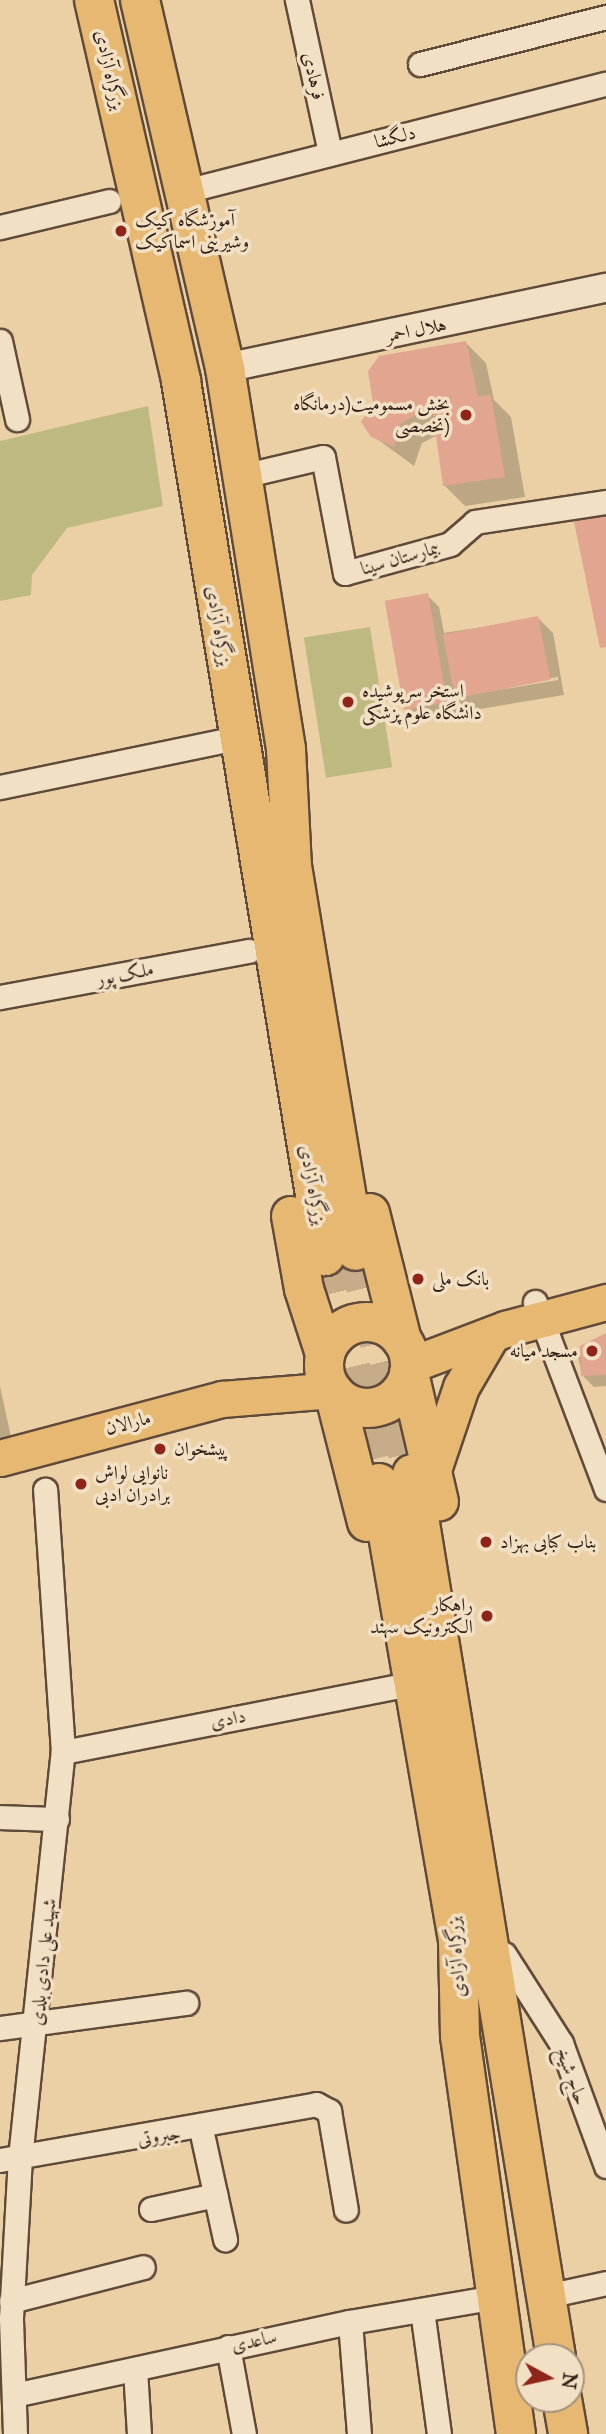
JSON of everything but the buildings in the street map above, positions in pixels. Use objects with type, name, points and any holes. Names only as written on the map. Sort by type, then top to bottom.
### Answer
[{"type":"highway","name":"بزرگراه آزادی","points":[[94,0],[181,381],[236,738],[341,1254],[292,866],[286,749]]},
{"type":"highway","name":"بزرگراه آزادی","points":[[140,0],[225,368],[286,749],[311,854],[386,1290],[407,1359],[422,1428],[408,1476],[458,1941],[460,2036],[516,2434]]},
{"type":"highway","points":[[236,738],[236,857],[249,951],[312,1312],[365,1515],[433,1949],[460,2036]]},
{"type":"highway","points":[[312,1312],[352,1317],[372,1308],[386,1290]]},
{"type":"highway","points":[[360,1322],[383,1325],[407,1359],[398,1394],[378,1406],[354,1405],[329,1374],[338,1333],[360,1322]]},
{"type":"highway","points":[[347,1446],[376,1420],[400,1418],[422,1428]]},
{"type":"highway","name":"بزرگراه آزادی","points":[[408,1476],[485,1937],[506,2028],[554,2343]]},
{"type":"highway","points":[[408,1476],[467,1665],[503,1954],[506,2028]]},
{"type":"highway","points":[[564,2413],[568,2434]]},
{"type":"main road","points":[[407,1359],[492,1334],[538,1311],[606,1302]]},
{"type":"main road","points":[[408,1476],[492,1334]]},
{"type":"main road","name":"مارالان","points":[[0,1458],[329,1374]]},
{"type":"street","name":"فرهادی","points":[[297,0],[330,153]]},
{"type":"street","points":[[420,64],[606,18],[601,0]]},
{"type":"street","name":"دلگشا","points":[[185,191],[606,84]]},
{"type":"street","points":[[0,227],[109,201]]},
{"type":"street","name":"هلال احمر","points":[[225,368],[606,288]]},
{"type":"street","points":[[0,341],[17,419]]},
{"type":"street","name":"بیمارستان سینا","points":[[242,477],[323,457],[345,573],[450,544],[475,522],[606,502]]},
{"type":"street","points":[[0,787],[236,738]]},
{"type":"street","name":"ملک پور","points":[[0,997],[249,951]]},
{"type":"street","points":[[538,1311],[606,1489]]},
{"type":"street","name":"شهید علی دادی بلدی","points":[[15,2434],[10,2159],[37,2027],[63,1752],[45,1490]]},
{"type":"street","name":"دادی","points":[[63,1752],[394,1687]]},
{"type":"street","points":[[0,1817],[57,1819]]},
{"type":"street","name":"حاج شیخ","points":[[503,1954],[561,2043],[606,2166]]},
{"type":"street","points":[[0,2028],[37,2027],[186,2003]]},
{"type":"street","name":"جبروتی","points":[[10,2159],[201,2129],[316,2104],[329,2110],[346,2210]]},
{"type":"street","points":[[201,2129],[225,2239]]},
{"type":"street","points":[[151,2209],[215,2195]]},
{"type":"street","points":[[11,2301],[143,2267]]},
{"type":"street","points":[[546,2296],[606,2283]]},
{"type":"street","name":"ساعدی","points":[[14,2395],[349,2322],[497,2297]]},
{"type":"street","points":[[422,2310],[439,2434]]},
{"type":"street","points":[[349,2322],[359,2434]]},
{"type":"street","points":[[228,2347],[244,2434]]},
{"type":"street","points":[[135,2369],[139,2434]]},
{"type":"shaded area","points":[[148,406],[163,506],[67,528],[32,575],[31,595],[0,601],[0,441]]},
{"type":"shaded area","name":"استخر سرپوشیده دانشگاه علوم پزشکی","points":[[370,627],[392,767],[326,778],[304,637]]},
{"type":"tunnel","points":[[356,1251],[412,1474]]},
{"type":"tunnel","points":[[325,1256],[379,1483]]},
{"type":"place","name":"آموزشگاه کیک وشیرینی اسماکیک","points":[[121,231]]},
{"type":"place","name":"بخش مسمومیت(درمانگاه تخصصی)","points":[[466,415]]},
{"type":"place","name":"استخر سرپوشیده دانشگاه علوم پزشکی","points":[[348,702]]},
{"type":"place","name":"بانک ملی","points":[[418,1279]]},
{"type":"place","name":"مسجد میانه","points":[[592,1351]]},
{"type":"place","name":"پیشخوان","points":[[160,1449]]},
{"type":"place","name":"نانوایی لواش برادران ادبی","points":[[81,1484]]},
{"type":"place","name":"بناب کبابی بهزاد","points":[[486,1542]]},
{"type":"place","name":"راهکار الکترونیک سهند","points":[[487,1616]]}]
